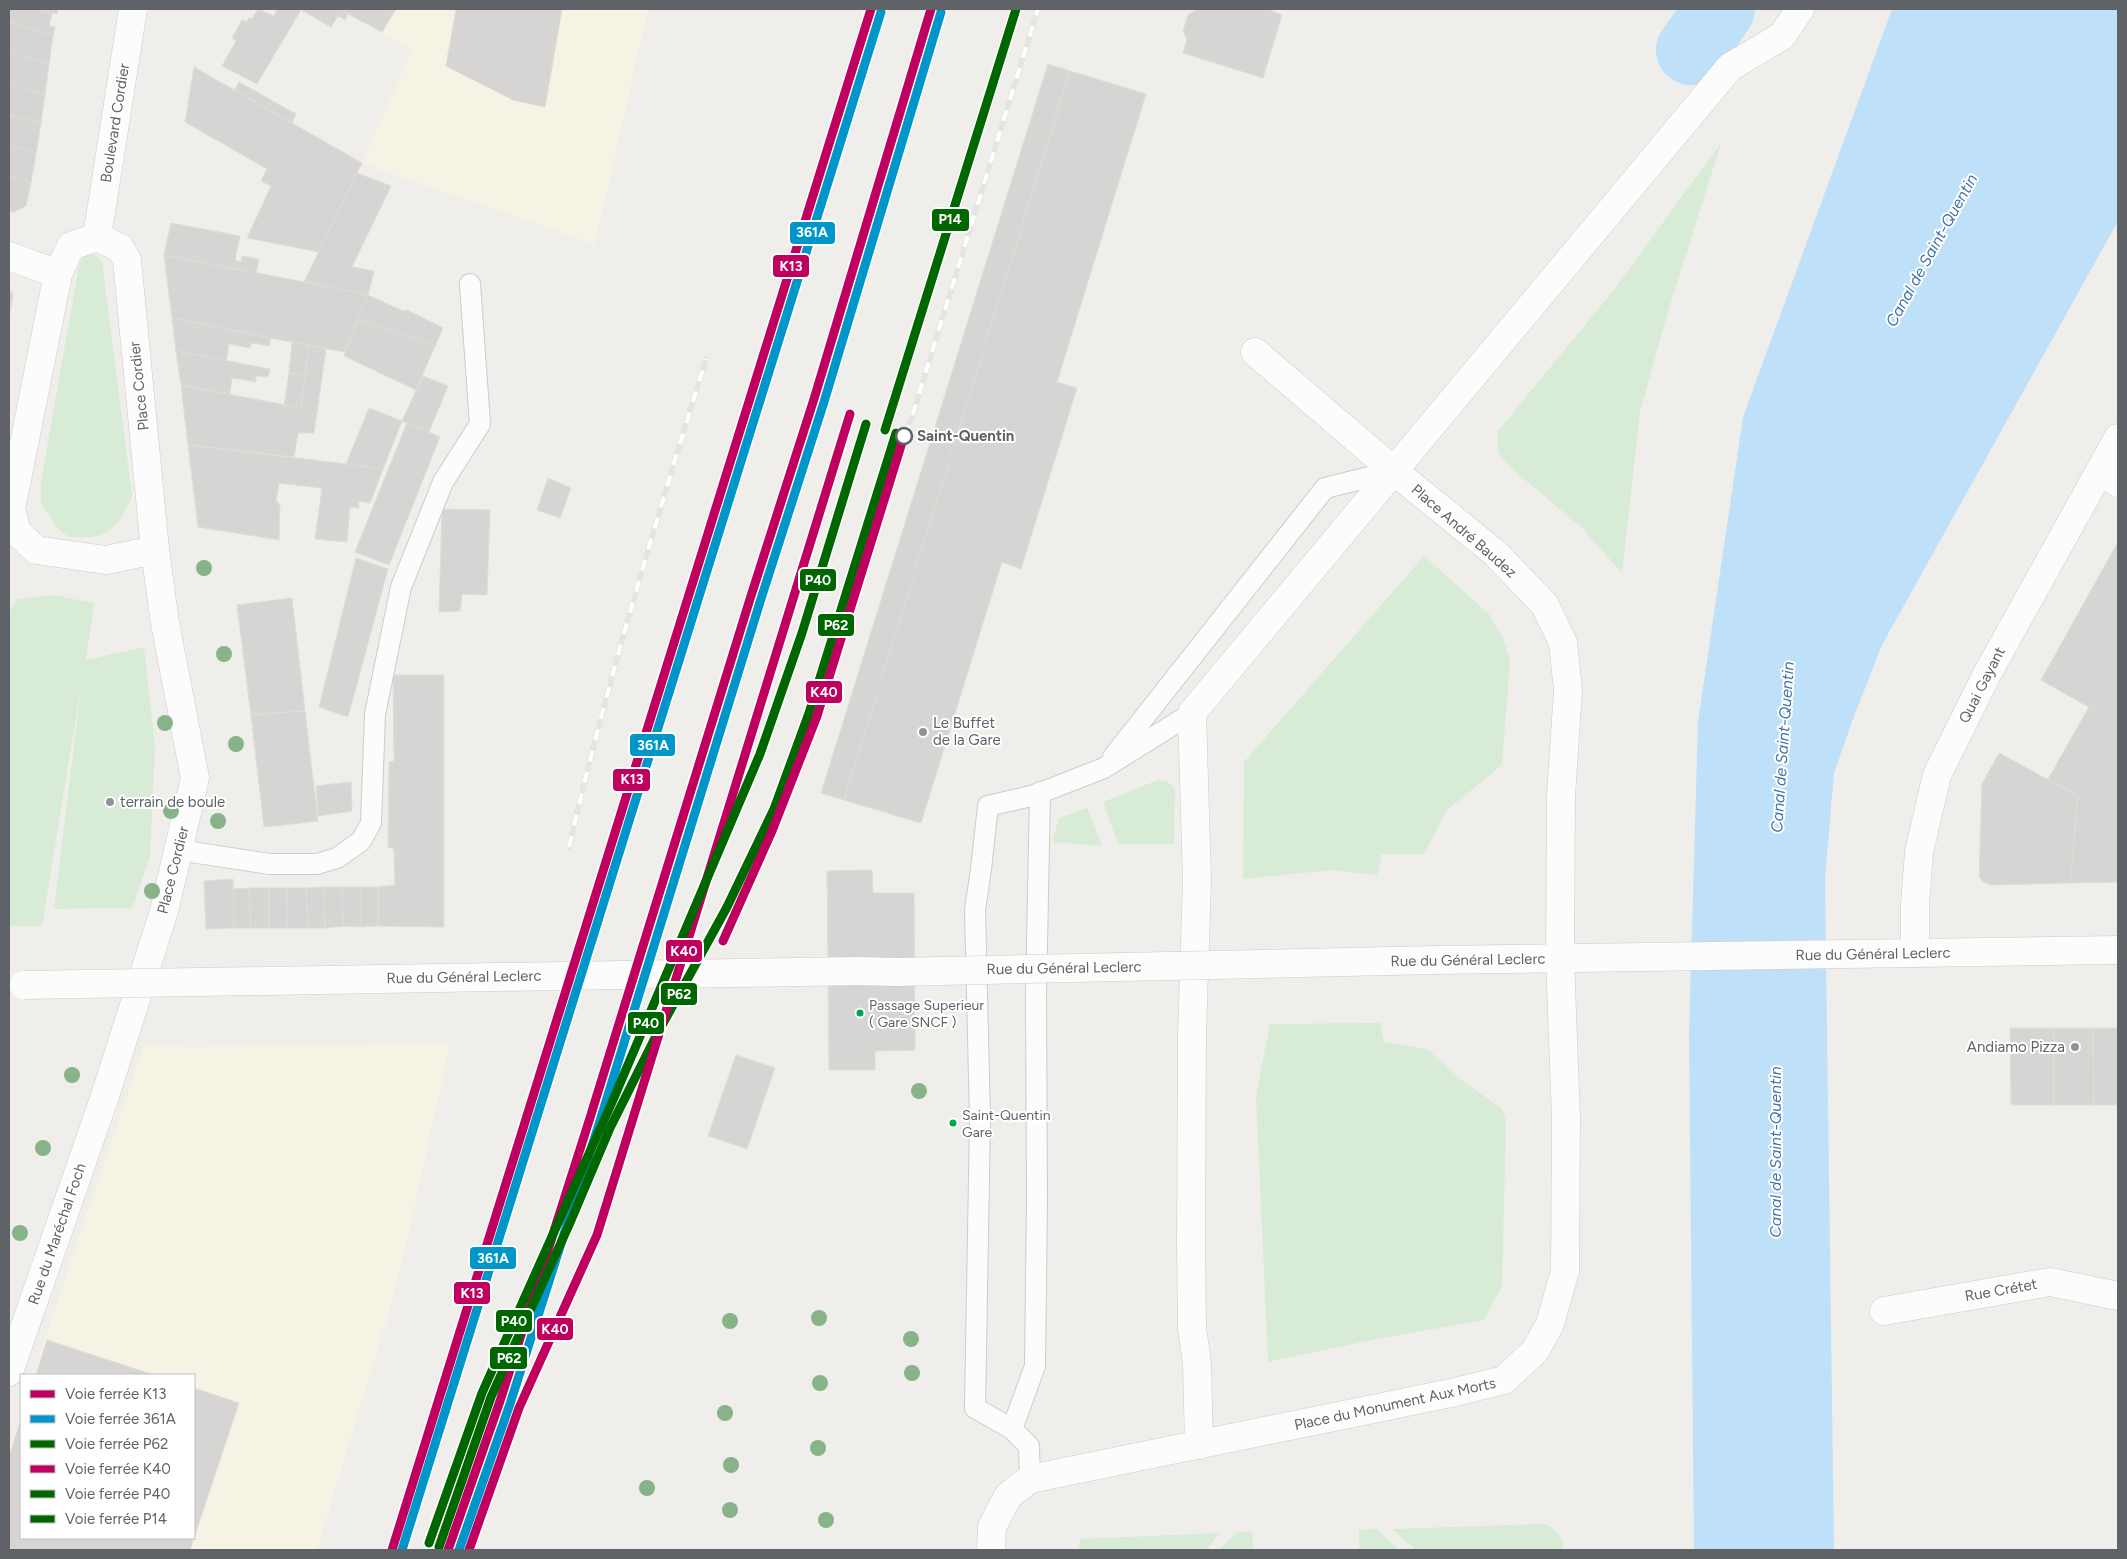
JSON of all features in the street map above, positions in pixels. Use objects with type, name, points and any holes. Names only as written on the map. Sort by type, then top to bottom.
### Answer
[{"type":"street","name":"Boulevard Cordier","points":[[97,236],[132,9]]},
{"type":"street","points":[[1199,1445],[1197,1363],[1192,1328],[1192,1036],[1197,880],[1192,713],[1730,68],[1782,36],[1800,9]]},
{"type":"street","points":[[97,236],[71,246],[58,274],[11,509],[13,536],[36,550],[106,560],[155,550]]},
{"type":"street","name":"Place Cordier","points":[[97,236],[120,248],[126,260],[155,550],[165,623],[195,778],[164,911],[105,1096]]},
{"type":"street","points":[[9,256],[58,274]]},
{"type":"street","name":"Place André Baudez","points":[[1255,352],[1394,471],[1495,553],[1545,605],[1563,643],[1568,690],[1561,796],[1560,959]]},
{"type":"street","name":"Quai Gayant","points":[[1915,953],[1915,904],[1919,852],[1937,774],[1986,676],[2109,477],[2118,438]]},
{"type":"street","name":"Rue du Général Leclerc","points":[[16,985],[897,972],[1435,960],[2118,950]]},
{"type":"street","name":"Place du Monument Aux Morts","points":[[1030,1479],[1450,1393],[1504,1380],[1535,1351],[1550,1324],[1565,1271],[1566,1118],[1560,959]]},
{"type":"street","name":"Rue du Maréchal Foch","points":[[9,1372],[105,1096]]},
{"type":"street","name":"Rue Crétet","points":[[1884,1311],[2050,1282],[2118,1296]]},
{"type":"street","points":[[991,1550],[992,1527],[1008,1496],[1030,1479]]},
{"type":"lane","points":[[178,850],[270,864],[317,864],[336,858],[361,841],[371,823],[375,714],[401,588],[443,482],[480,424],[470,284]]},
{"type":"lane","points":[[1104,768],[1325,488],[1394,471]]},
{"type":"lane","points":[[1030,1479],[1029,1446],[1012,1429],[975,1408],[980,1119],[975,910],[988,806],[1040,792],[1104,768],[1192,713]]},
{"type":"lane","points":[[1012,1429],[1035,1366],[1037,1199],[1036,996],[1040,792]]},
{"type":"shaded area","points":[[339,9],[648,9],[595,244],[362,163],[413,49]]},
{"type":"shaded area","points":[[450,1044],[389,1311],[317,1550],[9,1550],[9,1450],[20,1416],[20,1539],[195,1539],[195,1374],[33,1374],[144,1046]]},
{"type":"green space","points":[[1721,143],[1666,318],[1640,412],[1622,573],[1582,528],[1518,474],[1498,453],[1498,431],[1613,291]]},
{"type":"green space","points":[[85,255],[97,256],[102,262],[132,495],[127,508],[119,520],[104,534],[94,537],[68,537],[55,525],[41,503],[41,482],[79,265]]},
{"type":"green space","points":[[1424,556],[1489,614],[1503,638],[1510,661],[1502,765],[1446,811],[1424,854],[1382,854],[1377,875],[1332,870],[1243,879],[1244,762]]},
{"type":"green space","points":[[52,595],[94,603],[86,660],[144,647],[155,747],[150,857],[132,908],[54,909],[82,680],[42,926],[9,926],[9,611],[17,599]]},
{"type":"green space","points":[[1158,780],[1167,781],[1175,790],[1174,844],[1118,844],[1103,802]]},
{"type":"green space","points":[[1087,808],[1102,846],[1054,842],[1053,839],[1059,818]]},
{"type":"green space","points":[[1380,1023],[1384,1042],[1427,1049],[1460,1079],[1501,1108],[1506,1121],[1502,1286],[1484,1320],[1377,1339],[1268,1362],[1256,1096],[1270,1024]]},
{"type":"green space","points":[[1545,1524],[1559,1534],[1563,1550],[1416,1550],[1392,1529]]},
{"type":"green space","points":[[1377,1529],[1399,1550],[1359,1550],[1359,1530]]},
{"type":"green space","points":[[1252,1531],[1253,1550],[1219,1550],[1237,1532]]},
{"type":"green space","points":[[1220,1533],[1206,1550],[1078,1550],[1080,1539]]},
{"type":"water","name":"Canal de Saint-Quentin","points":[[1892,9],[2118,9],[2118,221],[1882,645],[1834,773],[1825,879],[1834,1550],[1694,1550],[1689,1034],[1698,722],[1743,417]]},
{"type":"building","points":[[9,9],[37,9],[52,13],[49,26],[55,27],[53,35],[9,22]]},
{"type":"building","points":[[37,9],[58,9],[57,14]]},
{"type":"building","points":[[258,9],[274,16],[277,9],[339,9],[348,14],[345,20],[338,16],[331,27],[301,10],[257,84],[222,66],[236,41],[232,38],[242,20],[247,22],[249,18],[252,19]]},
{"type":"building","points":[[339,9],[396,9],[382,32]]},
{"type":"building","points":[[456,9],[562,9],[545,107],[513,100],[446,66]]},
{"type":"building","points":[[1197,9],[1268,9],[1282,15],[1263,78],[1183,53],[1187,39],[1183,31],[1188,15]]},
{"type":"building","points":[[9,22],[53,35],[49,64],[9,53]]},
{"type":"building","points":[[9,53],[49,64],[45,95],[9,85]]},
{"type":"building","points":[[1048,64],[1070,71],[844,800],[821,793]]},
{"type":"building","points":[[194,67],[362,163],[319,252],[247,238],[271,186],[261,181],[267,169],[185,122]]},
{"type":"building","points":[[1070,71],[1146,94],[1057,382],[1077,388],[1021,569],[1002,562],[921,823],[844,800]]},
{"type":"building","points":[[239,82],[296,114],[292,123],[235,90]]},
{"type":"building","points":[[9,85],[45,95],[41,123],[9,115]]},
{"type":"building","points":[[9,115],[41,123],[36,153],[9,145]]},
{"type":"building","points":[[9,145],[36,153],[31,182],[9,176]]},
{"type":"building","points":[[357,173],[391,186],[352,267],[374,271],[368,295],[304,282]]},
{"type":"building","points":[[9,176],[31,182],[26,206],[14,212],[9,211]]},
{"type":"building","points":[[171,223],[240,236],[235,260],[241,262],[242,256],[259,259],[256,273],[164,255]]},
{"type":"building","points":[[164,255],[368,295],[345,352],[270,338],[172,318]]},
{"type":"building","points":[[9,288],[13,295],[9,320]]},
{"type":"building","points":[[368,295],[403,311],[407,310],[443,328],[435,346],[357,320]]},
{"type":"building","points":[[172,318],[270,338],[270,346],[252,343],[250,348],[229,344],[226,361],[176,351]]},
{"type":"building","points":[[357,320],[435,346],[416,390],[344,356]]},
{"type":"building","points":[[292,342],[309,345],[305,376],[289,373]]},
{"type":"building","points":[[309,345],[326,349],[314,433],[298,433],[294,457],[188,445],[181,385],[301,408]]},
{"type":"building","points":[[176,351],[270,369],[268,377],[256,376],[256,382],[232,378],[230,394],[181,385]]},
{"type":"building","points":[[289,373],[305,376],[301,408],[284,405]]},
{"type":"building","points":[[423,376],[448,386],[429,432],[402,421]]},
{"type":"building","points":[[369,408],[402,421],[383,469],[346,464]]},
{"type":"building","points":[[407,423],[440,437],[389,565],[355,552]]},
{"type":"building","points":[[188,445],[383,469],[370,503],[358,501],[359,508],[350,507],[347,542],[315,539],[322,488],[279,483],[276,501],[280,505],[279,540],[198,527]]},
{"type":"building","points":[[548,478],[571,488],[560,518],[537,510]]},
{"type":"building","points":[[442,509],[490,510],[487,595],[462,594],[460,611],[439,612]]},
{"type":"building","points":[[2118,542],[2118,724],[2041,680]]},
{"type":"building","points":[[356,558],[388,569],[348,717],[319,707]]},
{"type":"building","points":[[292,598],[305,711],[251,715],[237,605]]},
{"type":"building","points":[[393,675],[444,675],[444,927],[378,926],[378,887],[395,885],[394,849],[388,847],[389,762],[394,761]]},
{"type":"building","points":[[2089,707],[2118,724],[2118,882],[2070,883],[2078,796],[2048,779]]},
{"type":"building","points":[[305,711],[318,821],[264,827],[251,715]]},
{"type":"building","points":[[1999,753],[2078,796],[2070,883],[1990,885],[1983,882],[1979,876],[1982,784]]},
{"type":"building","points":[[351,782],[352,811],[318,816],[316,786]]},
{"type":"building","points":[[872,870],[873,893],[914,893],[915,1050],[875,1051],[875,1070],[829,1070],[827,871]]},
{"type":"building","points":[[233,879],[234,928],[206,929],[204,881]]},
{"type":"building","points":[[324,887],[342,887],[343,926],[325,928]]},
{"type":"building","points":[[324,887],[325,928],[308,928],[306,888]]},
{"type":"building","points":[[342,887],[360,887],[361,927],[343,926]]},
{"type":"building","points":[[360,887],[378,887],[378,926],[361,927]]},
{"type":"building","points":[[249,888],[251,928],[234,928],[233,889]]},
{"type":"building","points":[[249,888],[269,888],[269,928],[251,928]]},
{"type":"building","points":[[269,888],[287,888],[288,928],[269,928]]},
{"type":"building","points":[[287,888],[306,888],[308,928],[288,928]]},
{"type":"building","points":[[2010,1028],[2054,1028],[2054,1105],[2011,1105]]},
{"type":"building","points":[[2054,1028],[2093,1028],[2094,1105],[2054,1105]]},
{"type":"building","points":[[2093,1028],[2118,1028],[2118,1105],[2094,1105]]},
{"type":"building","points":[[736,1055],[775,1068],[747,1149],[708,1136]]},
{"type":"building","points":[[47,1340],[151,1374],[36,1374]]},
{"type":"building","points":[[195,1388],[239,1403],[195,1535]]},
{"type":"building","points":[[20,1422],[20,1539],[194,1539],[190,1550],[9,1550],[9,1456]]},
{"type":"waterway","points":[[1691,50],[1720,9]]},
{"type":"railway","points":[[906,436],[1038,9]]},
{"type":"railway","points":[[569,847],[616,663],[706,359]]},
{"type":"rail line","name":"K13","points":[[392,1550],[871,9]]},
{"type":"rail line","name":"K13","points":[[448,1550],[500,1401],[589,1121],[750,599],[814,399],[931,9]]},
{"type":"rail line","name":"P14","points":[[885,430],[1016,9]]},
{"type":"rail line","name":"361A","points":[[402,1550],[881,12]]},
{"type":"rail line","name":"361A","points":[[459,1550],[510,1404],[599,1124],[760,602],[824,402],[941,12]]},
{"type":"rail line","name":"K40","points":[[469,1550],[519,1408],[597,1235],[850,414]]},
{"type":"rail line","name":"P40","points":[[429,1543],[482,1393],[613,1100],[760,754],[802,633],[866,424]]},
{"type":"rail line","name":"P62","points":[[439,1547],[491,1397],[569,1225],[610,1128],[655,1038],[727,907],[774,809],[809,713],[896,433]]},
{"type":"rail line","name":"K40","points":[[723,941],[772,831],[817,716],[904,436]]},
{"type":"place","name":"Saint-Quentin","points":[[904,436]]},
{"type":"place","name":"Le Buffet de la Gare","points":[[923,732]]},
{"type":"place","name":"terrain de boule","points":[[110,802]]},
{"type":"place","name":"Passage Superieur ( Gare SNCF )","points":[[860,1013]]},
{"type":"place","name":"Andiamo Pizza","points":[[2075,1047]]},
{"type":"place","name":"Saint-Quentin Gare","points":[[953,1123]]}]
